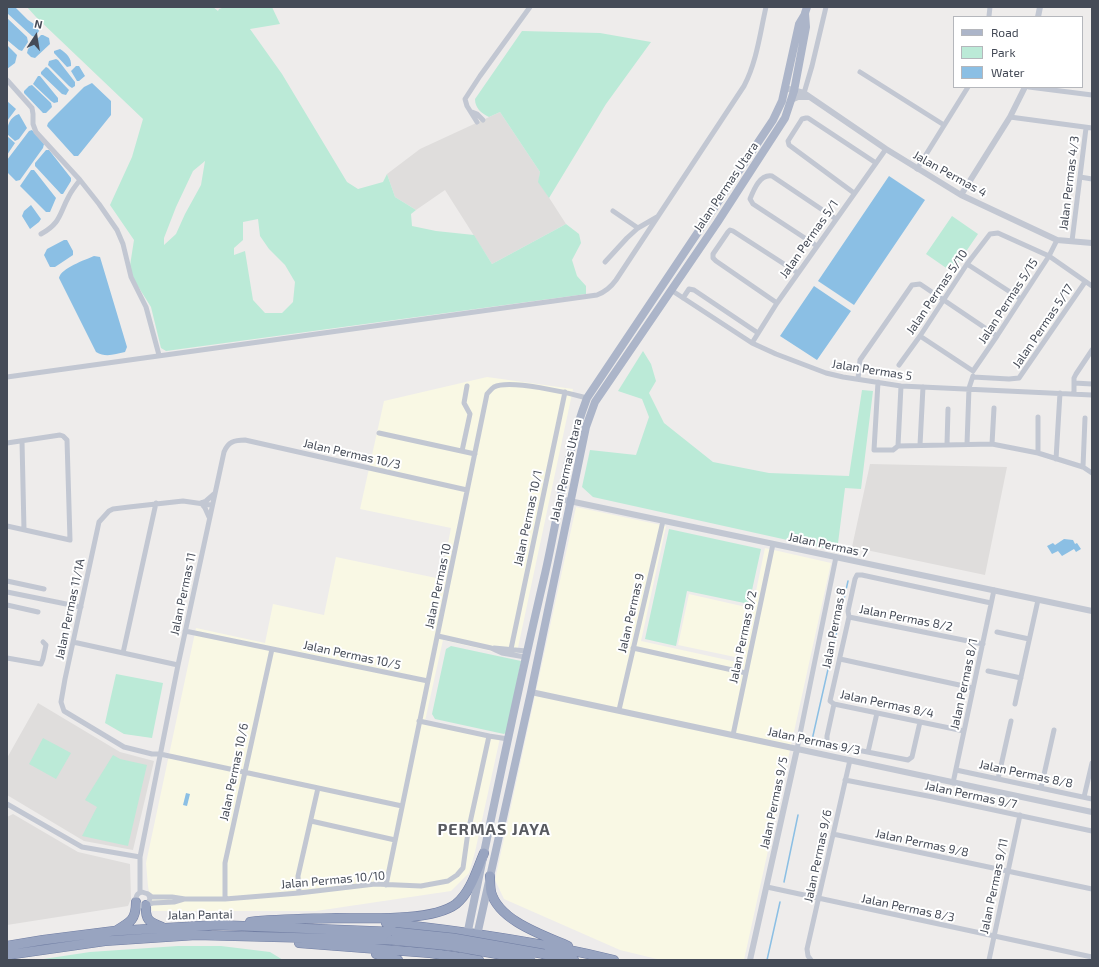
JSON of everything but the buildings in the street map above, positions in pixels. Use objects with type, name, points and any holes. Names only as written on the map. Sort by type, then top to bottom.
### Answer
[{"type":"highway","points":[[217,925],[274,919],[390,919],[425,914],[446,909],[455,904],[463,896],[484,853]]},
{"type":"highway","points":[[490,876],[492,892],[497,904],[504,913],[522,924],[582,952]]},
{"type":"highway","points":[[114,932],[133,918],[136,911],[136,902]]},
{"type":"highway","points":[[147,905],[145,914],[147,919],[153,924],[163,928]]},
{"type":"highway","points":[[335,918],[467,932],[582,952],[614,960]]},
{"type":"highway","name":"Jalan Pantai","points":[[7,946],[43,940],[114,932],[217,925],[393,936]]},
{"type":"highway","points":[[435,954],[444,949],[448,941],[444,934],[438,929]]},
{"type":"highway","points":[[208,935],[435,954],[475,960]]},
{"type":"highway","name":"Jalan Pantai","points":[[7,955],[105,941],[150,937],[208,935],[393,936]]},
{"type":"highway","points":[[393,936],[453,938],[574,960]]},
{"type":"highway","points":[[393,936],[531,960]]},
{"type":"highway","points":[[499,960],[499,946],[506,939]]},
{"type":"highway","points":[[338,947],[392,957],[398,960]]},
{"type":"main road","name":"Jalan Permas Utara","points":[[462,959],[526,654],[577,423],[587,398],[765,132],[778,110],[785,88],[799,24],[806,10]]},
{"type":"main road","name":"Jalan Permas Utara","points":[[475,960],[477,934],[531,692],[586,426],[595,402],[781,126],[794,91],[806,27],[806,10]]},
{"type":"main road","points":[[544,577],[549,574],[554,578]]},
{"type":"street","points":[[477,122],[466,102],[467,96],[530,7]]},
{"type":"street","points":[[7,376],[602,293],[612,285],[744,86],[756,54],[766,7]]},
{"type":"street","points":[[791,100],[807,95],[812,66],[826,7]]},
{"type":"street","points":[[989,16],[990,7]]},
{"type":"street","points":[[860,72],[944,125]]},
{"type":"street","points":[[7,80],[32,108],[33,124],[36,132],[80,180],[99,204],[121,237],[131,277],[146,307],[159,355]]},
{"type":"street","name":"Jalan Permas 4","points":[[785,88],[807,95],[917,169],[961,194],[1056,240],[1092,243]]},
{"type":"street","points":[[917,169],[967,88]]},
{"type":"street","points":[[961,194],[1010,117],[1024,88]]},
{"type":"street","points":[[1037,88],[1092,95]]},
{"type":"street","points":[[472,112],[477,114],[483,120]]},
{"type":"street","points":[[1010,117],[1092,128]]},
{"type":"street","points":[[854,193],[789,146],[788,143],[802,119],[806,118],[876,163]]},
{"type":"street","name":"Jalan Permas 4/3","points":[[1072,241],[1086,128]]},
{"type":"street","name":"Jalan Permas 5/1","points":[[752,342],[777,303],[886,149]]},
{"type":"street","points":[[817,246],[753,204],[750,199],[763,178],[767,175],[772,176],[836,219]]},
{"type":"street","points":[[1080,178],[1092,179]]},
{"type":"street","points":[[41,234],[51,228],[57,221],[68,197],[80,180]]},
{"type":"street","points":[[613,211],[638,228]]},
{"type":"street","points":[[605,262],[638,228],[658,216]]},
{"type":"street","points":[[777,303],[716,261],[713,258],[713,254],[730,230],[798,273]]},
{"type":"street","name":"Jalan Permas 5/10","points":[[899,365],[987,237],[994,232],[998,233],[1049,256]]},
{"type":"street","name":"Jalan Permas 5/15","points":[[973,371],[998,336],[1049,256],[1056,240]]},
{"type":"street","points":[[1049,256],[1092,286]]},
{"type":"street","points":[[967,264],[1021,299]]},
{"type":"street","name":"Jalan Permas 5/17","points":[[973,377],[1016,379],[1022,375],[1085,282]]},
{"type":"street","points":[[858,378],[860,360],[912,285],[920,284],[998,336]]},
{"type":"street","points":[[684,298],[689,289],[694,290],[758,333]]},
{"type":"street","name":"Jalan Permas 5","points":[[671,290],[752,342],[804,366],[826,373],[901,386],[969,388],[1092,395]]},
{"type":"street","points":[[920,336],[973,371],[973,377],[969,388],[967,444]]},
{"type":"street","points":[[1074,393],[1076,374],[1092,350]]},
{"type":"street","points":[[878,382],[874,450],[893,450],[898,446],[992,444],[1038,453],[1083,467],[1092,473]]},
{"type":"street","points":[[1074,383],[1092,384]]},
{"type":"street","name":"Jalan Permas 10","points":[[386,885],[487,394],[493,388],[502,385],[528,386],[565,392],[587,398]]},
{"type":"street","points":[[462,451],[470,414],[464,403],[467,386]]},
{"type":"street","points":[[898,446],[901,386]]},
{"type":"street","points":[[920,445],[923,387]]},
{"type":"street","name":"Jalan Permas 10/1","points":[[511,649],[565,392]]},
{"type":"street","points":[[1056,459],[1060,393]]},
{"type":"street","points":[[992,444],[994,408]]},
{"type":"street","points":[[947,444],[948,409]]},
{"type":"street","points":[[1038,417],[1038,453]]},
{"type":"street","points":[[1083,467],[1085,418]]},
{"type":"street","points":[[379,433],[475,454]]},
{"type":"street","points":[[7,442],[60,435],[65,438],[67,442],[70,540],[7,526]]},
{"type":"street","name":"Jalan Permas 10/3","points":[[232,442],[246,440],[468,490]]},
{"type":"street","points":[[22,441],[24,530]]},
{"type":"street","name":"Jalan Permas 11","points":[[140,892],[140,857],[178,665],[211,506],[224,452],[227,445],[232,442]]},
{"type":"street","points":[[209,517],[201,503],[206,501],[214,494]]},
{"type":"street","name":"Jalan Permas 7","points":[[560,499],[1092,611]]},
{"type":"street","name":"Jalan Permas 11/1A","points":[[160,754],[152,754],[124,747],[64,711],[62,707],[62,698],[73,642],[99,522],[102,518],[113,509],[156,503],[183,501],[211,506]]},
{"type":"street","points":[[124,653],[156,503]]},
{"type":"street","name":"Jalan Permas 9","points":[[619,710],[663,521]]},
{"type":"street","name":"Jalan Permas 9/2","points":[[733,735],[773,544]]},
{"type":"street","name":"Jalan Permas 9/5","points":[[750,960],[797,749],[836,557]]},
{"type":"street","name":"Jalan Permas 8","points":[[868,752],[832,745],[827,742],[832,702],[849,617],[848,611],[857,576],[862,575],[991,604]]},
{"type":"street","points":[[7,581],[44,589]]},
{"type":"street","name":"Jalan Permas 8/1","points":[[953,783],[994,590]]},
{"type":"street","points":[[7,592],[81,607]]},
{"type":"street","points":[[1015,704],[1038,600]]},
{"type":"street","points":[[7,605],[38,612]]},
{"type":"street","name":"Jalan Permas 8/2","points":[[849,617],[983,644]]},
{"type":"street","name":"Jalan Permas 10/5","points":[[185,631],[428,681]]},
{"type":"street","points":[[997,632],[1029,639]]},
{"type":"street","points":[[438,636],[491,648],[511,649],[526,654]]},
{"type":"street","points":[[7,658],[41,664],[46,645],[43,642]]},
{"type":"street","points":[[73,642],[178,665]]},
{"type":"street","points":[[491,648],[502,653],[526,654]]},
{"type":"street","points":[[633,648],[746,673]]},
{"type":"street","name":"Jalan Permas 10/6","points":[[225,899],[224,863],[272,649]]},
{"type":"street","points":[[840,659],[973,688]]},
{"type":"street","points":[[988,671],[1021,678]]},
{"type":"street","name":"Jalan Permas 9/3","points":[[531,692],[1092,812]]},
{"type":"street","name":"Jalan Permas 8/4","points":[[832,702],[964,731]]},
{"type":"street","points":[[877,713],[868,752],[905,760],[910,759],[913,753],[920,722]]},
{"type":"street","points":[[419,721],[489,736],[508,738]]},
{"type":"street","points":[[998,779],[1011,721]]},
{"type":"street","points":[[1041,788],[1054,730]]},
{"type":"street","name":"Jalan Permas 10/10","points":[[148,894],[152,897],[172,896],[185,899],[225,899],[299,893],[375,884],[421,886],[448,881],[463,868],[471,821],[489,736]]},
{"type":"street","points":[[160,754],[402,806]]},
{"type":"street","name":"Jalan Permas 9/6","points":[[810,958],[807,949],[850,760]]},
{"type":"street","points":[[1084,797],[1092,762]]},
{"type":"street","name":"Jalan Permas 8/8","points":[[956,770],[1092,799]]},
{"type":"street","name":"Jalan Permas 9/7","points":[[845,780],[1092,830]]},
{"type":"street","points":[[299,893],[298,876],[318,788]]},
{"type":"street","points":[[7,804],[82,847],[140,857]]},
{"type":"street","name":"Jalan Permas 9/11","points":[[989,960],[1020,815]]},
{"type":"street","points":[[311,822],[395,840]]},
{"type":"street","name":"Jalan Permas 9/8","points":[[833,834],[1092,889]]},
{"type":"street","name":"Jalan Permas 8/3","points":[[767,887],[1092,957]]},
{"type":"street","points":[[140,892],[148,894],[150,898],[147,905],[139,905],[136,902],[136,895],[140,892]]},
{"type":"street","name":"Jalan Permas 10/10","points":[[147,905],[174,902],[185,899]]},
{"type":"shaded area","points":[[500,112],[540,172],[539,182],[566,224],[492,264],[445,190],[416,210],[395,197],[387,174],[420,149]]},
{"type":"shaded area","points":[[487,377],[573,389],[516,657],[443,640],[425,721],[500,738],[469,873],[451,891],[316,911],[152,911],[146,863],[196,628],[265,643],[273,604],[324,615],[336,557],[441,579],[451,528],[360,509],[384,401]]},
{"type":"shaded area","points":[[870,464],[1007,467],[985,575],[852,547]]},
{"type":"shaded area","points":[[576,507],[666,526],[641,641],[741,663],[765,548],[831,563],[744,960],[661,960],[620,950],[504,899],[495,880]]},
{"type":"shaded area","points":[[689,594],[746,607],[735,657],[678,645]]},
{"type":"shaded area","points":[[38,703],[120,752],[154,761],[133,850],[84,841],[7,795],[7,758]]},
{"type":"shaded area","points":[[13,814],[78,852],[130,864],[131,899],[128,906],[7,925],[7,817]]},
{"type":"green space","points":[[27,7],[213,7],[218,11],[219,9],[225,7],[272,7],[280,24],[250,29],[282,74],[347,182],[358,189],[383,182],[387,174],[395,197],[416,210],[411,214],[412,226],[436,231],[474,235],[492,264],[566,224],[579,234],[581,243],[572,260],[577,276],[586,286],[586,294],[166,351],[161,348],[151,307],[129,272],[134,240],[110,205],[132,157],[143,119]],"holes":[[[205,161],[201,185],[176,234],[164,245],[164,238],[176,207],[193,171]],[[258,219],[260,236],[269,249],[285,265],[295,282],[293,302],[282,313],[265,313],[253,300],[245,251],[234,255],[234,248],[243,240],[243,222]]]},
{"type":"green space","points":[[522,31],[600,33],[651,42],[606,104],[549,198],[538,182],[540,172],[500,112],[489,117],[479,110],[475,102],[475,99]]},
{"type":"green space","points":[[952,216],[978,234],[952,272],[926,254]]},
{"type":"green space","points":[[643,351],[651,364],[656,381],[649,393],[664,423],[713,462],[769,473],[849,476],[862,390],[873,391],[861,489],[845,488],[837,551],[593,497],[582,487],[590,450],[636,455],[649,417],[642,399],[618,391]]},
{"type":"green space","points":[[669,529],[761,549],[749,604],[687,591],[676,646],[645,639]]},
{"type":"green space","points":[[451,646],[521,661],[507,732],[504,734],[435,719],[432,714],[446,649]]},
{"type":"green space","points":[[116,674],[163,683],[152,738],[124,734],[105,723]]},
{"type":"green space","points":[[43,738],[71,753],[56,779],[29,764]]},
{"type":"green space","points":[[113,755],[120,759],[147,765],[128,846],[82,836],[97,807],[85,800]]},
{"type":"green space","points":[[178,946],[221,946],[270,952],[283,960],[37,960],[90,952]]},
{"type":"water","points":[[15,7],[28,20],[37,26],[39,31],[35,37],[7,13],[7,8]]},
{"type":"water","points":[[7,18],[27,37],[28,42],[22,51],[7,40]]},
{"type":"water","points":[[41,35],[49,38],[50,44],[35,58],[31,57],[27,53],[28,49]]},
{"type":"water","points":[[7,45],[17,55],[15,63],[7,69]]},
{"type":"water","points":[[60,49],[70,58],[71,66],[67,67],[54,53],[54,51]]},
{"type":"water","points":[[56,59],[75,82],[75,86],[72,88],[48,65],[49,61]]},
{"type":"water","points":[[76,66],[79,66],[85,76],[79,81],[77,81],[71,71]]},
{"type":"water","points":[[46,67],[69,90],[66,95],[62,94],[41,74]]},
{"type":"water","points":[[38,76],[40,76],[58,98],[58,102],[54,103],[51,101],[33,84]]},
{"type":"water","points":[[92,83],[111,101],[111,115],[78,156],[74,156],[47,126],[48,123],[84,87]]},
{"type":"water","points":[[32,85],[51,103],[52,107],[46,113],[43,113],[24,93],[29,86]]},
{"type":"water","points":[[7,101],[16,109],[7,121]]},
{"type":"water","points":[[19,114],[27,128],[19,139],[15,141],[7,134],[11,119]]},
{"type":"water","points":[[32,130],[44,144],[43,148],[20,180],[16,181],[7,172],[7,160],[29,131]]},
{"type":"water","points":[[7,136],[15,143],[7,155]]},
{"type":"water","points":[[46,150],[49,150],[71,178],[71,181],[63,194],[61,194],[35,166],[35,163]]},
{"type":"water","points":[[31,170],[34,170],[56,198],[50,212],[46,212],[20,186]]},
{"type":"water","points":[[889,176],[925,200],[854,305],[818,281]]},
{"type":"water","points":[[31,205],[41,219],[30,229],[22,216],[24,211]]},
{"type":"water","points":[[64,240],[67,240],[73,251],[73,255],[55,267],[50,267],[44,255],[47,249]]},
{"type":"water","points":[[94,256],[100,257],[127,347],[125,352],[103,355],[96,352],[59,278],[64,271],[79,262]]},
{"type":"water","points":[[814,286],[851,311],[817,360],[780,336]]},
{"type":"water","points":[[1064,539],[1073,540],[1081,549],[1076,552],[1074,549],[1062,556],[1058,551],[1052,554],[1047,546],[1053,543],[1055,545]]},
{"type":"water","points":[[186,793],[190,794],[187,806],[183,805]]},
{"type":"waterway","points":[[812,740],[848,581]]},
{"type":"waterway","points":[[784,882],[798,815]]},
{"type":"waterway","points":[[767,960],[780,902]]},
{"type":"district","name":"PERMAS JAYA","points":[[494,830]]}]
